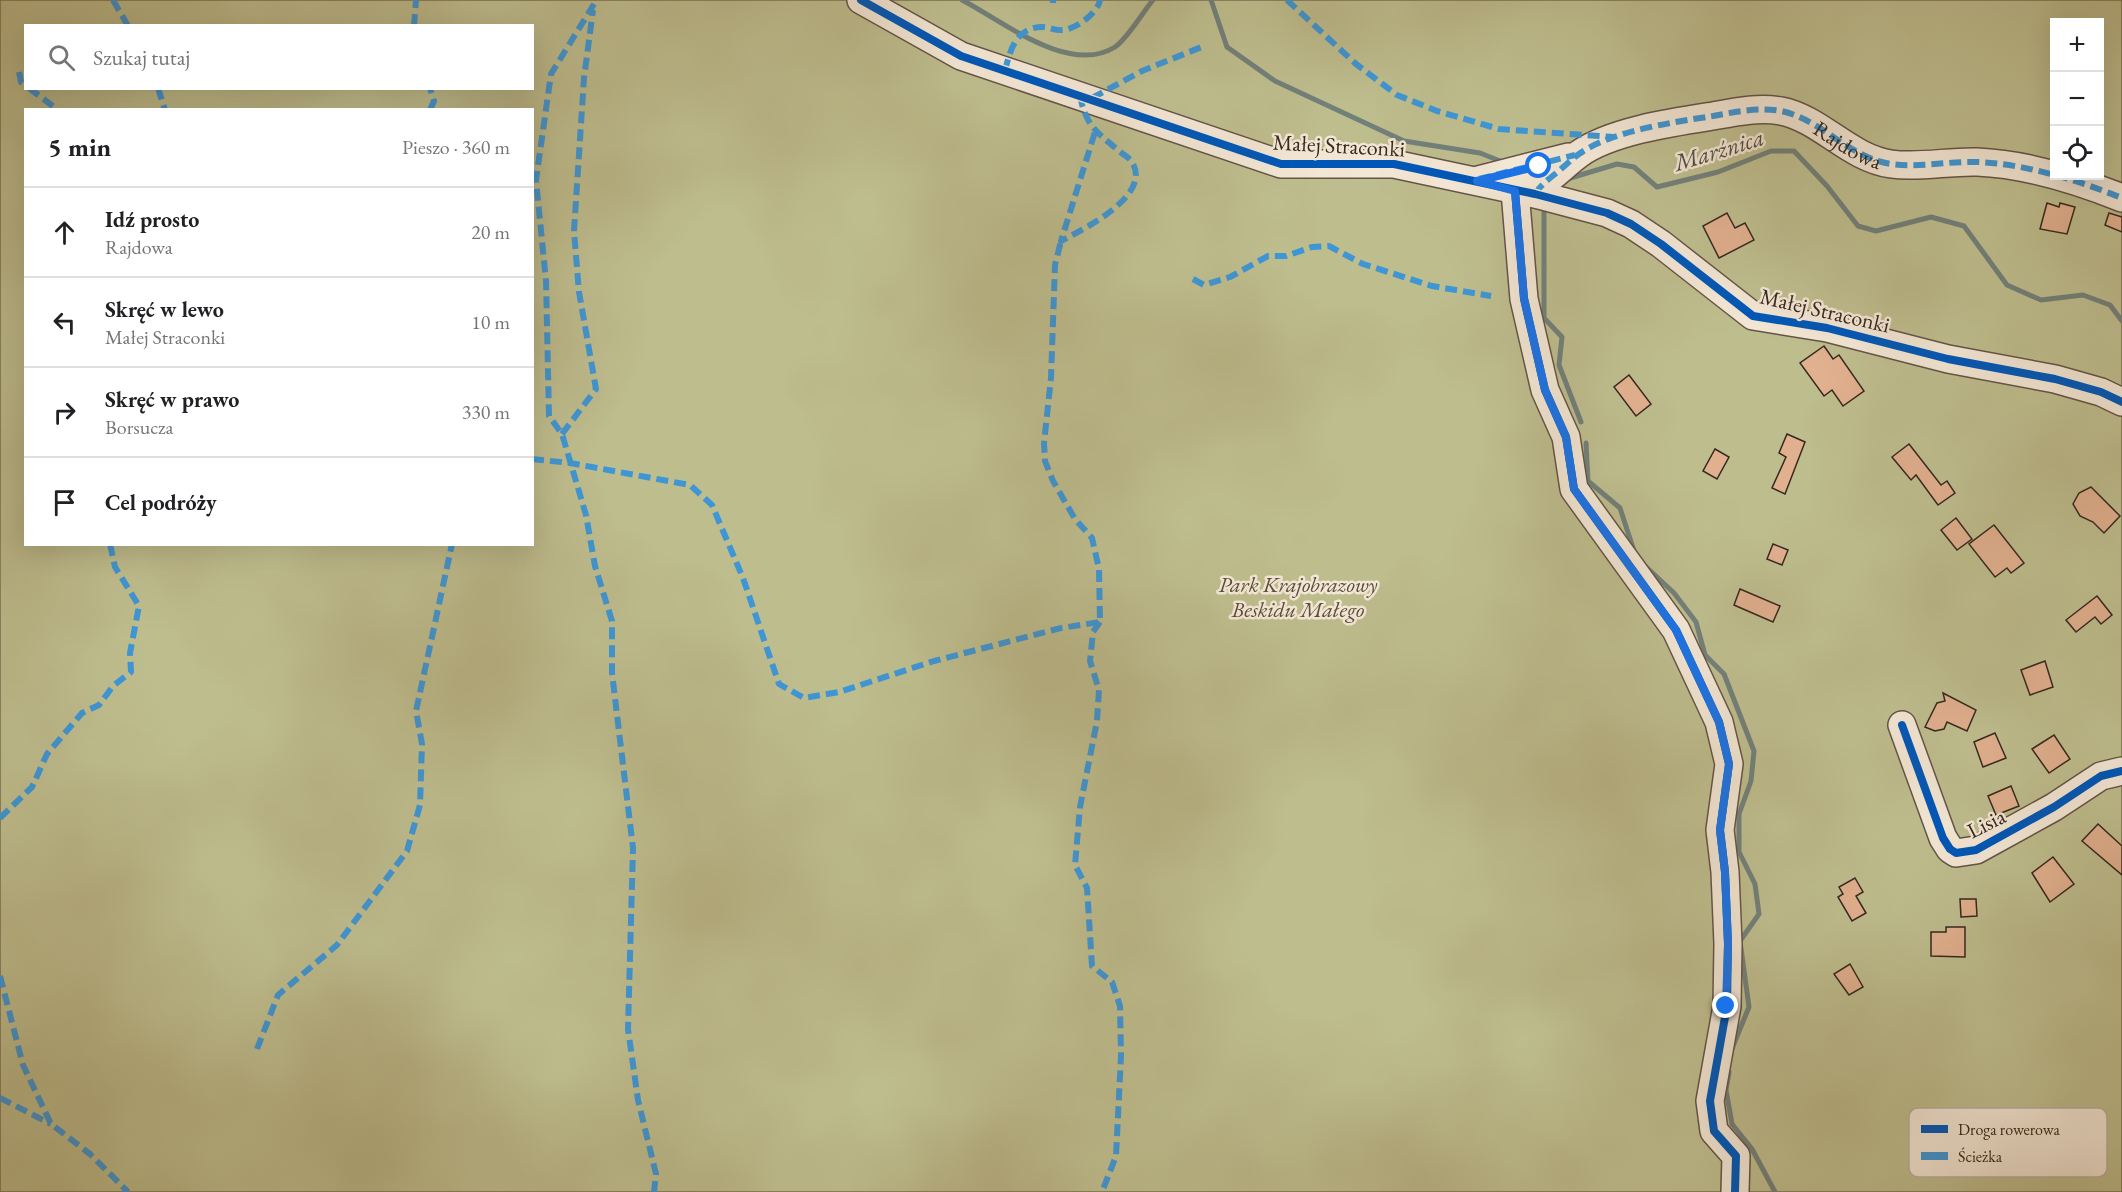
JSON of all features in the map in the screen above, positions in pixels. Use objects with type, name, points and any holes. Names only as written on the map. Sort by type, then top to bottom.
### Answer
[{"type":"street","name":"Małej Straconki","points":[[861,0],[961,56],[1281,164],[1395,164],[1530,190],[1606,213],[1631,224],[1661,244],[1753,316],[1827,328],[1948,359],[2055,379],[2101,392],[2122,402]]},
{"type":"street","name":"Rajdowa","points":[[1477,181],[1574,159],[1656,125],[1753,109],[1782,111],[1811,123],[1868,158],[1890,164],[1931,165],[1975,162],[2004,165],[2088,184],[2122,198]]},
{"type":"street","name":"Rajdowa","points":[[1530,190],[1574,159]]},
{"type":"street","points":[[1530,190],[1524,298],[1545,390],[1566,437],[1574,489],[1676,630],[1719,722],[1729,764],[1720,830],[1725,872],[1728,944],[1726,1006],[1710,1101],[1714,1131],[1736,1156],[1735,1192]]},
{"type":"street","name":"Lisia","points":[[1902,724],[1943,838],[1956,854],[1976,850],[2054,807],[2101,776],[2122,771]]},
{"type":"green space","name":"Park Krajobrazowy Beskidu Małego","points":[[0,0],[2122,0],[2122,1192],[0,1192]]},
{"type":"building","points":[[2047,203],[2059,207],[2060,203],[2075,207],[2067,234],[2040,229]]},
{"type":"building","points":[[1727,213],[1735,228],[1745,223],[1754,240],[1719,258],[1703,226]]},
{"type":"building","points":[[2109,213],[2122,217],[2122,232],[2105,225]]},
{"type":"building","points":[[1824,346],[1833,359],[1839,355],[1864,391],[1843,406],[1832,390],[1824,396],[1800,363]]},
{"type":"building","points":[[1629,375],[1651,404],[1636,416],[1614,387]]},
{"type":"building","points":[[1787,434],[1805,442],[1785,494],[1772,488],[1786,457],[1779,453]]},
{"type":"building","points":[[1909,444],[1941,485],[1947,481],[1955,493],[1938,505],[1916,475],[1911,480],[1892,457]]},
{"type":"building","points":[[1715,449],[1729,457],[1717,479],[1703,471]]},
{"type":"building","points":[[2091,487],[2120,516],[2104,533],[2093,522],[2080,516],[2073,504],[2079,493]]},
{"type":"building","points":[[1956,518],[1972,539],[1957,550],[1941,530]]},
{"type":"building","points":[[1994,525],[2024,563],[2011,573],[2007,568],[1995,577],[1969,544]]},
{"type":"building","points":[[1773,544],[1788,550],[1782,565],[1767,559]]},
{"type":"building","points":[[1740,589],[1780,606],[1773,622],[1734,605]]},
{"type":"building","points":[[2097,596],[2112,615],[2101,624],[2095,617],[2076,632],[2066,620]]},
{"type":"building","points":[[2045,661],[2053,687],[2030,695],[2021,670]]},
{"type":"building","points":[[1943,693],[1976,710],[1967,731],[1947,722],[1944,729],[1935,731],[1925,727],[1937,703],[1945,701]]},
{"type":"building","points":[[1995,733],[2006,758],[1983,767],[1974,742]]},
{"type":"building","points":[[2054,735],[2070,759],[2049,773],[2032,749]]},
{"type":"building","points":[[2011,786],[2019,806],[1996,815],[1988,796]]},
{"type":"building","points":[[2098,824],[2122,846],[2122,875],[2082,841]]},
{"type":"building","points":[[2053,857],[2074,884],[2050,902],[2032,873]]},
{"type":"building","points":[[1855,878],[1863,892],[1856,896],[1866,913],[1852,921],[1838,897],[1843,894],[1839,887]]},
{"type":"building","points":[[1960,899],[1976,899],[1977,916],[1961,917]]},
{"type":"building","points":[[1946,927],[1965,927],[1965,957],[1931,956],[1931,932],[1946,932]]},
{"type":"building","points":[[1850,964],[1863,987],[1849,995],[1834,974]]},
{"type":"waterway","name":"Marźnica","points":[[962,0],[1036,42],[1077,55],[1097,54],[1115,47],[1130,32],[1153,0]]},
{"type":"waterway","name":"Marźnica","points":[[1211,0],[1227,47],[1275,81],[1404,141],[1480,153],[1505,163]]},
{"type":"waterway","name":"Marźnica","points":[[1567,179],[1617,164],[1634,167],[1657,187],[1718,172],[1771,151],[1794,151],[1827,186],[1858,226],[1876,231],[1931,217],[1964,226],[2007,285],[2041,300],[2083,295],[2110,305],[2122,321]]},
{"type":"waterway","points":[[1544,205],[1544,318],[1562,337],[1559,365],[1581,422]]},
{"type":"waterway","points":[[1586,443],[1588,481],[1620,508],[1635,554]]},
{"type":"waterway","points":[[1643,564],[1674,593],[1696,622],[1705,655],[1724,674],[1754,751],[1751,781],[1739,814],[1739,852],[1755,884],[1759,914],[1740,941],[1749,1007],[1731,1051]]},
{"type":"waterway","points":[[1729,1072],[1726,1090],[1732,1124],[1752,1149],[1775,1192]]},
{"type":"marked path","points":[[113,0],[127,24]]},
{"type":"marked path","points":[[414,24],[416,0]]},
{"type":"marked path","points":[[1050,0],[1056,0]]},
{"type":"marked path","points":[[1005,71],[1009,55],[1020,35],[1034,28],[1060,30],[1073,27],[1091,15],[1100,0]]},
{"type":"marked path","points":[[1287,0],[1356,64],[1397,95],[1437,111],[1499,129],[1614,137]]},
{"type":"marked path","points":[[594,4],[551,74],[536,180],[546,281],[549,416],[562,434],[586,515],[595,566],[612,621],[612,673],[633,848],[628,1029],[638,1100],[656,1174],[654,1192]]},
{"type":"marked path","points":[[562,434],[596,389],[579,292],[574,231],[584,78],[593,10]]},
{"type":"marked path","points":[[1092,98],[1142,71],[1204,46]]},
{"type":"marked path","points":[[19,72],[21,82],[24,84]]},
{"type":"marked path","points":[[32,90],[55,108]]},
{"type":"marked path","points":[[159,90],[164,108]]},
{"type":"marked path","points":[[431,90],[434,101],[431,108]]},
{"type":"marked path","points":[[1080,95],[1088,120],[1103,138],[1131,160],[1136,174],[1133,187],[1113,209],[1061,241],[1095,132]]},
{"type":"marked path","points":[[1535,194],[1544,183],[1576,156],[1608,139],[1662,125],[1738,112],[1764,110],[1795,115],[1848,147],[1891,164],[1995,163],[2069,179],[2122,198]]},
{"type":"marked path","points":[[1479,179],[1575,155]]},
{"type":"marked path","points":[[534,459],[570,463],[690,485],[712,505],[743,578],[779,684],[804,698],[839,692],[934,661],[1061,628],[1100,622],[1099,569],[1092,538],[1075,519],[1053,481],[1045,461],[1044,443],[1051,378],[1055,265],[1061,241]]},
{"type":"marked path","points":[[1193,279],[1204,285],[1230,277],[1268,256],[1286,256],[1312,247],[1329,246],[1363,264],[1432,286],[1491,296]]},
{"type":"marked path","points":[[0,818],[32,787],[47,754],[82,713],[99,705],[113,686],[131,672],[130,653],[139,606],[115,567],[110,546]]},
{"type":"marked path","points":[[257,1049],[278,995],[337,945],[407,851],[420,805],[422,744],[416,711],[452,546]]},
{"type":"marked path","points":[[1100,622],[1093,632],[1090,661],[1099,690],[1097,721],[1080,807],[1075,865],[1087,888],[1092,966],[1112,982],[1120,1006],[1121,1056],[1116,1156],[1102,1192]]},
{"type":"marked path","points":[[0,976],[23,1065],[51,1124],[90,1154],[128,1192]]},
{"type":"marked path","points":[[0,1098],[51,1124]]},
{"type":"cycle path","points":[[861,0],[961,56],[1281,164],[1394,164],[1535,194],[1607,213],[1631,224],[1661,244],[1753,316],[1827,328],[1948,359],[2055,379],[2101,392],[2122,402]]},
{"type":"cycle path","points":[[1515,191],[1524,299],[1545,390],[1566,437],[1574,489],[1676,630],[1719,722],[1729,764],[1720,830],[1725,872],[1728,944],[1727,1006],[1710,1101],[1714,1131],[1736,1156],[1735,1192]]},
{"type":"cycle path","points":[[1902,725],[1943,838],[1950,849],[1956,853],[1976,850],[2054,807],[2101,776],[2122,771]]},
{"type":"route","points":[[1539,166],[1489,176],[1477,181],[1515,191],[1524,298],[1545,390],[1566,437],[1574,489],[1600,529],[1676,630],[1719,722],[1729,764],[1720,830],[1725,872],[1728,944],[1726,1006]]}]
